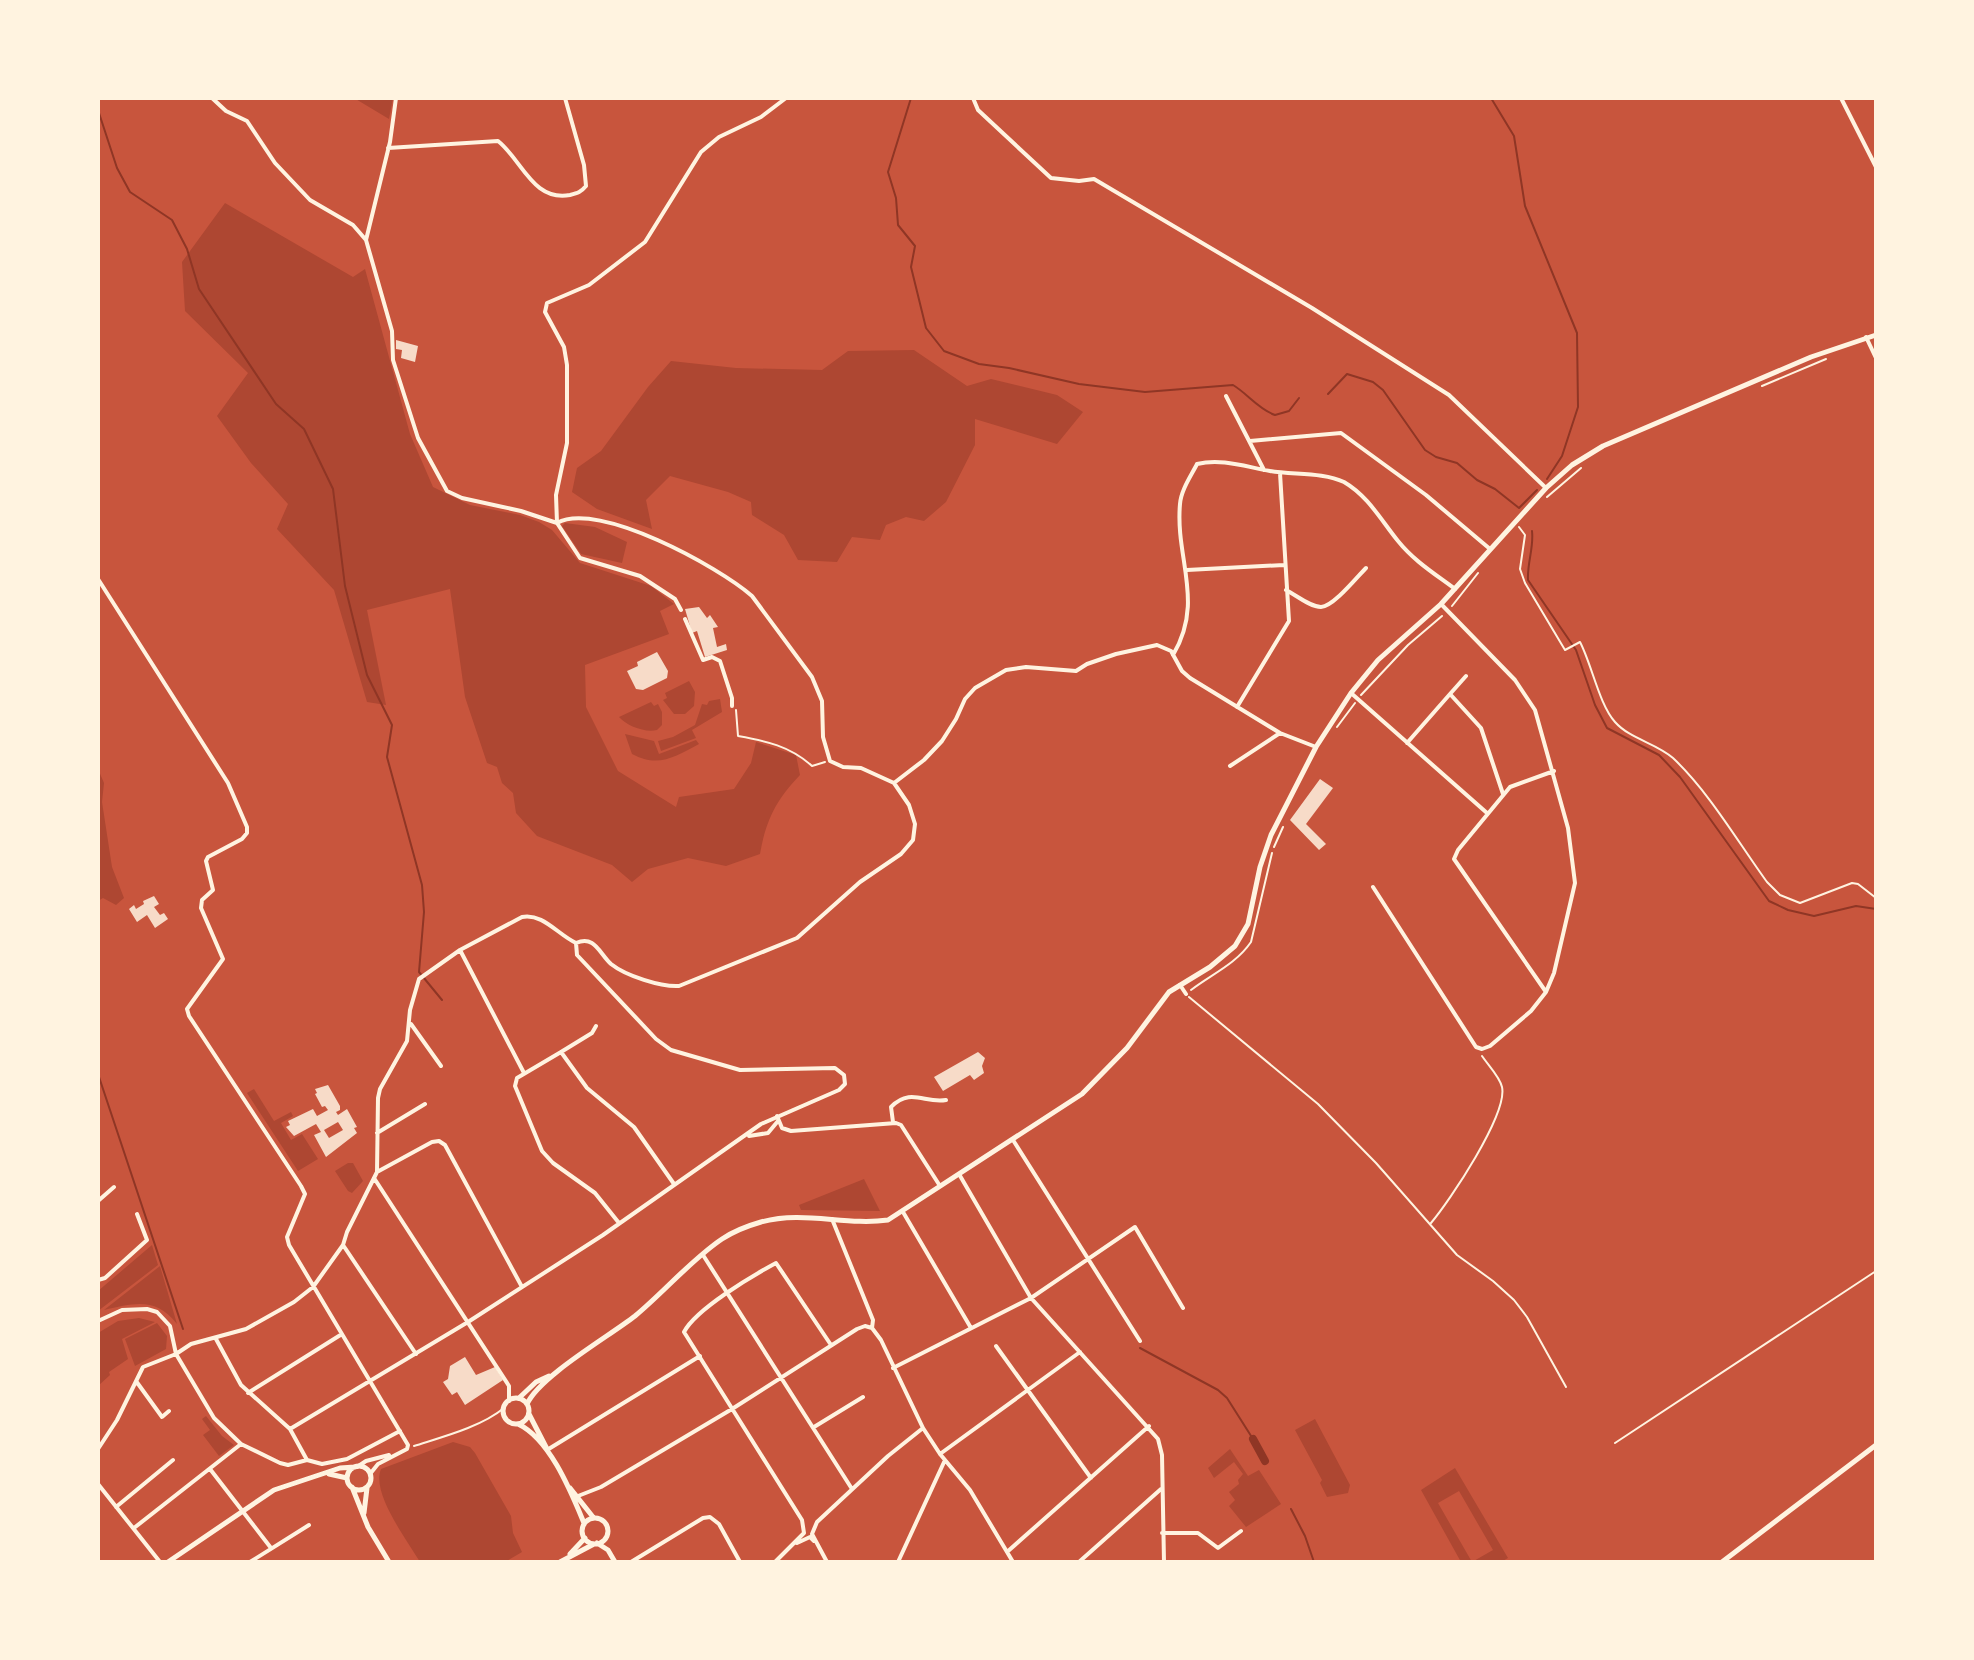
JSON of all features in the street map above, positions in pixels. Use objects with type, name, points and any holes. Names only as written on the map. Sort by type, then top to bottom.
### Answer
[{"type":"street","points":[[98,1449],[117,1420],[135,1380],[148,1363],[176,1354],[191,1344],[246,1329],[313,1287],[343,1245],[375,1175],[380,1089],[403,1052],[419,979],[428,971],[460,950],[522,917],[533,915],[576,943],[585,940],[592,942],[619,969],[668,987],[692,981],[797,938],[860,882],[901,854],[913,840],[915,824],[909,805],[894,783],[861,768],[843,767],[830,761],[823,737],[822,701],[812,677],[752,596],[739,585],[692,556],[595,518],[557,523],[521,511],[462,498],[447,491],[418,438],[393,360],[392,331],[366,240],[353,225],[310,200],[275,163],[247,121],[226,111],[212,98]]},
{"type":"street","points":[[366,240],[388,148],[396,98]]},
{"type":"street","points":[[388,148],[498,141],[534,185],[551,194],[566,196],[581,192],[586,186],[584,165],[565,98]]},
{"type":"street","points":[[681,610],[675,599],[640,576],[580,558],[557,523],[556,495],[567,443],[567,365],[564,347],[545,312],[547,303],[589,285],[645,242],[701,152],[719,137],[761,117],[786,98]]},
{"type":"street","points":[[973,98],[978,110],[1042,172],[1058,180],[1094,179],[1312,308],[1449,395],[1546,488]]},
{"type":"street","points":[[1841,98],[1876,167]]},
{"type":"street","points":[[608,1550],[585,1538],[582,1531],[584,1523],[569,1486],[529,1414],[527,1404],[532,1395],[554,1374],[634,1316],[729,1234],[765,1221],[791,1217],[864,1223],[888,1220],[1082,1094],[1127,1048],[1165,996],[1226,954],[1243,937],[1265,850],[1316,747],[1351,693],[1371,666],[1441,604],[1546,488],[1572,465],[1603,446],[1811,357],[1876,335]]},
{"type":"street","points":[[1866,337],[1876,358]]},
{"type":"street","points":[[1226,396],[1264,470]]},
{"type":"street","points":[[1250,441],[1341,433],[1426,495],[1490,549]]},
{"type":"street","points":[[1173,655],[1187,624],[1190,598],[1181,536],[1180,501],[1197,464],[1223,462],[1344,482],[1372,505],[1413,557],[1455,589]]},
{"type":"street","points":[[1237,707],[1289,621],[1280,473]]},
{"type":"street","points":[[1187,570],[1284,565]]},
{"type":"street","points":[[1286,590],[1318,607],[1331,604],[1366,568]]},
{"type":"street","points":[[98,579],[228,783],[247,827],[242,839],[206,861],[213,890],[202,900],[201,908],[223,959],[187,1009],[305,1194],[287,1237],[289,1245],[408,1447],[378,1464],[370,1474],[364,1514]]},
{"type":"street","points":[[1373,887],[1476,1047],[1482,1049],[1490,1046],[1531,1011],[1546,992],[1554,973],[1575,883],[1568,828],[1554,771],[1535,710],[1515,680],[1441,604]]},
{"type":"street","points":[[685,619],[703,660],[712,657],[720,661],[732,706]]},
{"type":"street","points":[[894,783],[924,760],[942,741],[965,699],[975,688],[1006,670],[1026,667],[1076,671],[1116,654],[1157,645],[1167,648],[1186,675],[1280,733],[1316,747]]},
{"type":"street","points":[[1407,743],[1466,676]]},
{"type":"street","points":[[1351,693],[1487,813]]},
{"type":"street","points":[[1450,694],[1481,728],[1503,794]]},
{"type":"street","points":[[1230,766],[1280,733]]},
{"type":"street","points":[[1546,992],[1454,859],[1487,813],[1513,785],[1554,771]]},
{"type":"street","points":[[290,1429],[468,1322],[619,1223],[761,1124],[843,1088],[844,1075],[835,1068],[740,1070],[671,1050],[656,1039],[577,955],[576,943]]},
{"type":"street","points":[[460,950],[524,1073]]},
{"type":"street","points":[[1180,985],[1186,994]]},
{"type":"street","points":[[410,1022],[441,1066]]},
{"type":"street","points":[[596,1026],[592,1033],[524,1073],[514,1083],[542,1151],[553,1163],[595,1193],[619,1223]]},
{"type":"street","points":[[561,1052],[587,1088],[634,1127],[675,1185]]},
{"type":"street","points":[[893,1122],[891,1107],[897,1101],[918,1096],[935,1101],[946,1100]]},
{"type":"street","points":[[377,1133],[425,1104]]},
{"type":"street","points":[[778,1118],[782,1128],[791,1131],[893,1122],[901,1125],[940,1186]]},
{"type":"street","points":[[746,1136],[768,1133],[778,1118]]},
{"type":"street","points":[[1013,1140],[1140,1341]]},
{"type":"street","points":[[375,1175],[432,1142],[439,1141],[445,1145],[522,1287]]},
{"type":"street","points":[[959,1174],[1031,1298],[1149,1426],[1161,1449],[1164,1562]]},
{"type":"street","points":[[375,1175],[509,1386],[509,1401],[504,1408],[507,1420],[532,1432],[547,1450]]},
{"type":"street","points":[[98,1201],[114,1187]]},
{"type":"street","points":[[903,1212],[971,1328]]},
{"type":"street","points":[[98,1280],[105,1278],[147,1240],[137,1214]]},
{"type":"street","points":[[832,1219],[873,1320],[872,1328]]},
{"type":"street","points":[[893,1368],[1031,1298],[1135,1227],[1183,1308]]},
{"type":"street","points":[[343,1245],[416,1354]]},
{"type":"street","points":[[703,1255],[852,1489]]},
{"type":"street","points":[[817,1522],[807,1525],[802,1520],[685,1335],[686,1327],[726,1293],[776,1263],[831,1345]]},
{"type":"street","points":[[98,1321],[122,1310],[147,1309],[157,1312],[173,1332],[176,1354],[214,1418],[241,1444],[288,1465],[307,1460],[322,1464],[347,1459],[400,1431]]},
{"type":"street","points":[[578,1496],[601,1487],[865,1326],[872,1328],[881,1340],[923,1428],[970,1490],[1013,1562]]},
{"type":"street","points":[[248,1393],[342,1334]]},
{"type":"street","points":[[216,1339],[241,1385],[290,1429],[307,1460]]},
{"type":"street","points":[[996,1346],[1091,1478]]},
{"type":"street","points":[[940,1454],[1080,1352]]},
{"type":"street","points":[[547,1450],[700,1356]]},
{"type":"street","points":[[509,1401],[519,1399],[536,1382],[554,1374]]},
{"type":"street","points":[[135,1380],[162,1417],[169,1411]]},
{"type":"street","points":[[813,1428],[863,1397]]},
{"type":"street","points":[[519,1399],[527,1404]]},
{"type":"street","points":[[518,1424],[529,1414]]},
{"type":"street","points":[[1007,1553],[1149,1426]]},
{"type":"street","points":[[827,1562],[812,1534],[817,1522],[923,1428]]},
{"type":"street","points":[[134,1528],[241,1444]]},
{"type":"street","points":[[1722,1562],[1876,1445]]},
{"type":"street","points":[[347,1478],[350,1471],[366,1461],[391,1455]]},
{"type":"street","points":[[116,1507],[173,1460]]},
{"type":"street","points":[[898,1562],[945,1460]]},
{"type":"street","points":[[168,1562],[281,1487],[352,1466],[366,1469],[370,1474]]},
{"type":"street","points":[[210,1469],[271,1548]]},
{"type":"street","points":[[324,1474],[339,1474],[347,1478],[368,1527],[389,1562]]},
{"type":"street","points":[[98,1484],[160,1562]]},
{"type":"street","points":[[569,1486],[586,1511],[605,1523],[608,1550],[615,1562]]},
{"type":"street","points":[[352,1487],[359,1490],[367,1487]]},
{"type":"street","points":[[1079,1562],[1162,1488]]},
{"type":"street","points":[[584,1523],[594,1518]]},
{"type":"street","points":[[631,1562],[703,1518],[713,1518],[719,1524],[740,1562]]},
{"type":"street","points":[[775,1562],[795,1544],[805,1529],[802,1520]]},
{"type":"street","points":[[250,1562],[309,1525]]},
{"type":"street","points":[[1162,1533],[1198,1533],[1218,1548],[1241,1531]]},
{"type":"street","points":[[562,1561],[606,1535]]},
{"type":"street","points":[[795,1544],[810,1537],[815,1542]]},
{"type":"street","points":[[562,1561],[585,1538]]},
{"type":"path","points":[[1761,386],[1828,359]]},
{"type":"path","points":[[1539,504],[1587,464]]},
{"type":"path","points":[[1525,518],[1517,527],[1525,535],[1520,569],[1525,583],[1565,650],[1580,642],[1606,709],[1616,723],[1671,756],[1780,895],[1800,903],[1852,883],[1876,898]]},
{"type":"path","points":[[1332,734],[1357,699],[1408,645],[1448,611],[1479,573]]},
{"type":"path","points":[[732,706],[736,708],[738,736],[774,742],[800,755],[812,766],[830,761]]},
{"type":"path","points":[[1287,817],[1273,850],[1251,942],[1244,953],[1186,994],[1318,1104],[1376,1163],[1457,1255],[1493,1281],[1527,1317],[1566,1387]]},
{"type":"path","points":[[1430,1224],[1465,1176],[1501,1104],[1503,1088],[1476,1047]]},
{"type":"path","points":[[1615,1443],[1876,1271]]},
{"type":"path","points":[[408,1447],[497,1414],[504,1408]]},
{"type":"shaded area","points":[[354,98],[393,98],[389,119]]},
{"type":"shaded area","points":[[225,203],[353,277],[365,269],[410,434],[433,487],[470,505],[539,522],[552,530],[580,563],[651,586],[674,604],[660,611],[669,634],[585,665],[586,707],[618,771],[676,807],[679,797],[734,789],[751,763],[756,742],[796,755],[800,775],[773,811],[760,854],[726,866],[688,858],[648,869],[632,882],[612,865],[537,836],[516,813],[513,793],[502,783],[497,767],[487,763],[465,697],[450,589],[367,610],[386,705],[367,702],[334,590],[277,529],[288,504],[251,463],[217,416],[248,373],[185,311],[182,262]]},
{"type":"shaded area","points":[[914,350],[967,386],[991,379],[1057,395],[1083,412],[1057,444],[975,419],[975,445],[946,502],[924,521],[906,517],[886,525],[880,540],[852,537],[837,562],[798,560],[784,535],[752,515],[751,502],[728,492],[670,476],[646,500],[652,529],[597,509],[572,492],[577,468],[601,451],[671,361],[736,368],[822,370],[848,351]]},
{"type":"shaded area","points":[[565,523],[595,527],[627,542],[622,563],[581,554],[562,526]]},
{"type":"shaded area","points":[[689,681],[695,692],[694,706],[685,714],[674,714],[663,700],[667,698],[665,693]]},
{"type":"shaded area","points":[[720,699],[722,712],[692,730],[696,738],[661,751],[658,741],[695,725],[702,704]]},
{"type":"shaded area","points":[[651,702],[654,706],[658,704],[662,712],[662,725],[657,730],[636,728],[619,717]]},
{"type":"shaded area","points":[[625,734],[654,741],[659,754],[696,740],[699,744],[674,757],[650,760],[632,754]]},
{"type":"shaded area","points":[[98,769],[104,783],[102,802],[112,867],[124,898],[116,905],[103,898],[98,901]]},
{"type":"shaded area","points":[[254,1089],[274,1121],[291,1112],[293,1116],[281,1123],[291,1140],[302,1134],[318,1159],[298,1171],[247,1093]]},
{"type":"shaded area","points":[[353,1163],[363,1181],[352,1193],[335,1171]]},
{"type":"shaded area","points":[[864,1179],[880,1211],[801,1210],[799,1205]]},
{"type":"shaded area","points":[[152,1245],[158,1265],[98,1311],[98,1291]]},
{"type":"shaded area","points":[[160,1266],[177,1324],[161,1309],[144,1304],[104,1310]]},
{"type":"shaded area","points":[[139,1318],[155,1322],[122,1339],[128,1359],[109,1372],[110,1375],[98,1386],[98,1333],[118,1321]]},
{"type":"shaded area","points":[[157,1323],[167,1336],[166,1349],[135,1366],[125,1339]]},
{"type":"shaded area","points":[[206,1416],[234,1445],[219,1456],[203,1435],[210,1430],[202,1419]]},
{"type":"shaded area","points":[[1315,1419],[1350,1485],[1348,1493],[1327,1497],[1320,1483],[1322,1480],[1295,1430]]},
{"type":"shaded area","points":[[453,1442],[470,1447],[475,1453],[511,1516],[513,1533],[522,1552],[505,1562],[420,1562],[386,1503],[379,1479],[381,1469]]},
{"type":"shaded area","points":[[1230,1449],[1248,1476],[1259,1470],[1281,1504],[1246,1527],[1229,1506],[1235,1500],[1229,1492],[1239,1484],[1238,1480],[1243,1474],[1234,1462],[1214,1478],[1208,1468]]},
{"type":"shaded area","points":[[1455,1468],[1508,1558],[1501,1562],[1472,1562],[1461,1562],[1421,1490]],"holes":[[[1459,1491],[1493,1550],[1472,1562],[1438,1503]]]},
{"type":"building","points":[[396,340],[418,346],[415,362],[401,358],[402,350],[396,349]]},
{"type":"building","points":[[699,607],[707,618],[710,615],[718,627],[713,628],[717,647],[726,644],[727,650],[705,657],[697,631],[692,633],[685,609]]},
{"type":"building","points":[[657,652],[668,671],[667,678],[643,690],[636,689],[627,671]]},
{"type":"building","points":[[1320,779],[1333,788],[1306,824],[1326,844],[1319,850],[1290,820]]},
{"type":"building","points":[[154,896],[159,904],[154,907],[168,919],[155,928],[147,915],[137,922],[129,909],[134,905],[136,909]]},
{"type":"building","points":[[978,1052],[985,1058],[982,1066],[984,1073],[974,1080],[970,1075],[943,1091],[934,1077]]},
{"type":"building","points":[[328,1085],[340,1106],[336,1112],[338,1115],[347,1109],[357,1127],[354,1128],[357,1133],[326,1157],[314,1135],[321,1132],[316,1124],[294,1136],[286,1127],[290,1125],[288,1121],[313,1109],[317,1116],[328,1110],[322,1107],[315,1089]],"holes":[[[338,1122],[343,1130],[329,1138],[324,1130]]]},
{"type":"building","points":[[465,1357],[476,1375],[495,1367],[503,1380],[465,1405],[457,1392],[452,1395],[443,1382],[448,1379],[450,1366]]},
{"type":"waterway","points":[[911,98],[888,172],[896,198],[898,225],[915,246],[911,267],[926,328],[944,351],[979,364],[1079,384],[1145,392],[1233,385],[1275,415],[1289,411],[1299,398]]},
{"type":"waterway","points":[[1491,98],[1514,136],[1525,206],[1577,333],[1578,407],[1562,456],[1547,479]]},
{"type":"waterway","points":[[98,110],[117,168],[130,192],[172,220],[187,249],[199,289],[276,404],[304,429],[333,489],[345,586],[367,675],[392,725],[387,757],[422,885],[424,912],[419,972],[442,1000]]},
{"type":"waterway","points":[[1328,394],[1347,374],[1373,382],[1383,390],[1425,450],[1457,463],[1519,508],[1537,490]]},
{"type":"waterway","points":[[1532,531],[1528,580],[1576,650],[1595,705],[1607,728],[1659,755],[1680,777],[1769,901],[1788,910],[1814,916],[1856,906],[1876,909]]},
{"type":"waterway","points":[[98,1074],[183,1329]]},
{"type":"waterway","points":[[1140,1348],[1218,1390],[1227,1398],[1253,1439]]},
{"type":"waterway","points":[[1253,1439],[1265,1461]]},
{"type":"waterway","points":[[1291,1509],[1314,1562]]}]
